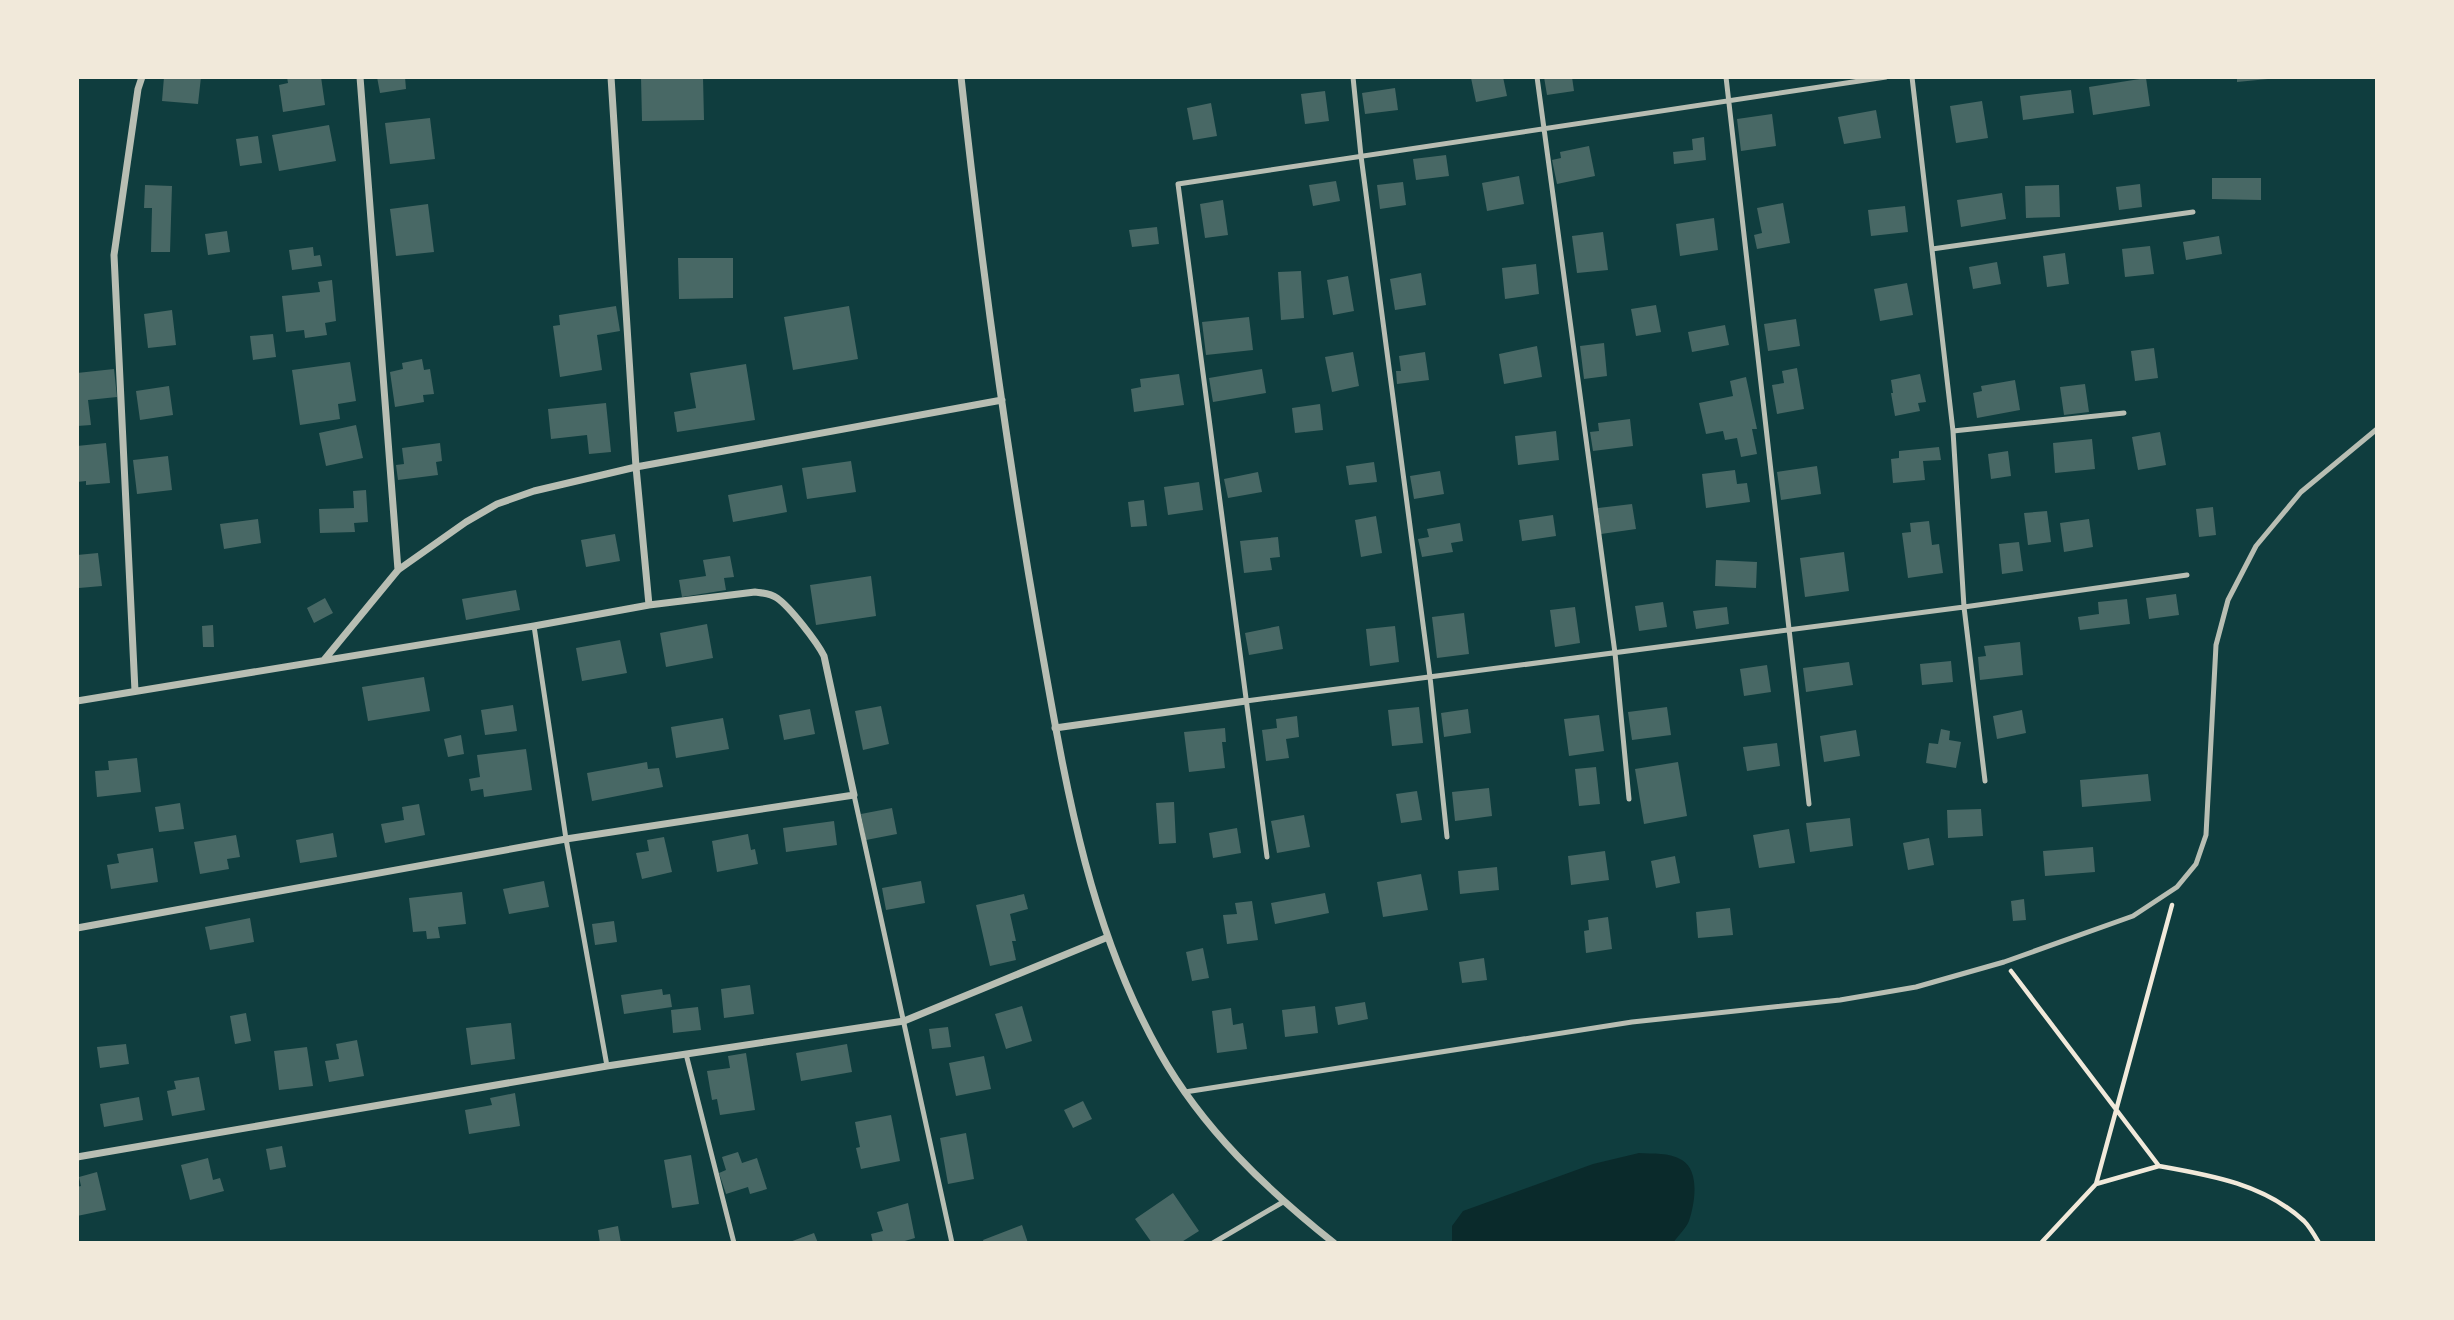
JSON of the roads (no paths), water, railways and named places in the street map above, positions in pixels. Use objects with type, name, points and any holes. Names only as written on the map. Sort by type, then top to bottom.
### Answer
[{"type":"street","points":[[135,691],[114,254],[142,77]]},
{"type":"street","points":[[360,77],[398,570]]},
{"type":"street","points":[[611,77],[636,467],[649,605]]},
{"type":"street","points":[[961,77],[1002,400],[1028,570],[1055,727],[1094,901],[1159,1051],[1184,1092],[1234,1153],[1283,1202],[1334,1243]]},
{"type":"street","points":[[323,660],[398,570],[466,522],[497,504],[534,491],[636,467],[1002,400]]},
{"type":"street","points":[[77,701],[649,605],[755,592],[767,593],[778,599],[819,646],[824,656],[854,795],[566,839],[77,928]]},
{"type":"street","points":[[1055,727],[1246,701]]},
{"type":"street","points":[[77,1157],[607,1066],[904,1021],[1108,937]]},
{"type":"lane","points":[[1353,77],[1361,156],[1430,677],[1447,837]]},
{"type":"lane","points":[[1537,77],[1615,653],[1629,799]]},
{"type":"lane","points":[[1726,77],[1809,804]]},
{"type":"lane","points":[[1267,857],[1178,184],[1886,77]]},
{"type":"lane","points":[[1912,77],[1953,431],[1964,607],[1985,781]]},
{"type":"lane","points":[[1932,249],[2193,212]]},
{"type":"lane","points":[[1953,431],[2124,413]]},
{"type":"lane","points":[[1184,1092],[1632,1022],[1840,1000],[1916,987],[2004,962],[2133,916],[2177,887],[2196,864],[2206,835],[2216,645],[2228,600],[2256,545],[2301,492],[2377,429]]},
{"type":"lane","points":[[1246,701],[2188,575]]},
{"type":"lane","points":[[534,626],[566,839],[607,1066]]},
{"type":"lane","points":[[854,795],[952,1243]]},
{"type":"lane","points":[[686,1054],[734,1243]]},
{"type":"lane","points":[[1213,1243],[1283,1202]]},
{"type":"water","points":[[1639,1153],[1677,1157],[1688,1165],[1692,1172],[1694,1197],[1691,1214],[1688,1224],[1673,1243],[1452,1243],[1452,1226],[1463,1211],[1593,1164]]}]
